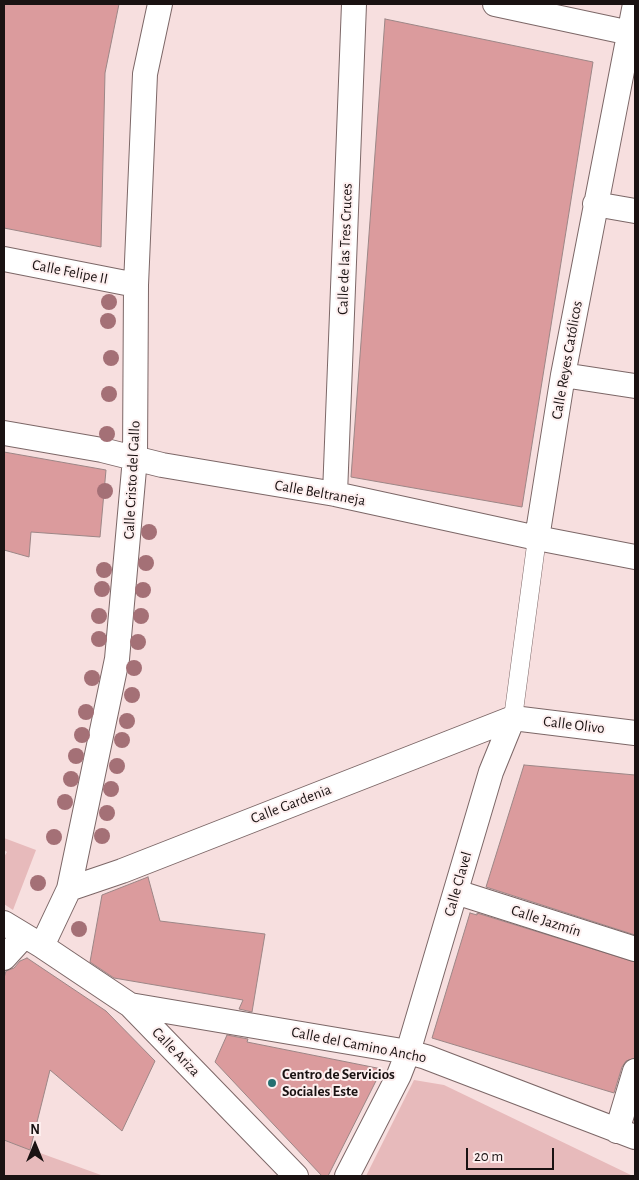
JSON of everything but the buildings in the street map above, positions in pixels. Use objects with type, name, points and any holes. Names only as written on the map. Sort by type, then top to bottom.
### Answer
[{"type":"street","name":"Calle Cristo del Gallo","points":[[4,958],[33,941],[69,889],[117,659],[135,458],[136,285],[145,74],[160,4]]},
{"type":"street","name":"Calle de las Tres Cruces","points":[[335,494],[354,4]]},
{"type":"street","points":[[495,4],[632,34]]},
{"type":"street","name":"Calle Reyes Católicos","points":[[513,718],[537,538],[563,375],[595,204],[632,34],[635,4]]},
{"type":"street","points":[[595,204],[635,211]]},
{"type":"street","name":"Calle Felipe II","points":[[4,259],[136,285]]},
{"type":"street","points":[[563,375],[635,386]]},
{"type":"street","name":"Calle Beltraneja","points":[[4,433],[102,450],[162,465],[335,494],[537,538],[635,557]]},
{"type":"street","name":"Calle Gardenia","points":[[69,889],[122,871],[513,718]]},
{"type":"street","name":"Calle Olivo","points":[[513,718],[635,733]]},
{"type":"street","name":"Calle Clavel","points":[[347,1176],[399,1075],[408,1052],[492,772],[513,718]]},
{"type":"street","name":"Calle Jazmín","points":[[456,892],[635,949]]},
{"type":"street","name":"Calle Ariza","points":[[4,923],[130,1005],[296,1176]]},
{"type":"street","name":"Calle del Camino Ancho","points":[[130,1005],[408,1052],[426,1057],[626,1134]]},
{"type":"street","points":[[626,1134],[635,1071]]},
{"type":"shaded area","points":[[4,838],[36,850],[13,910],[4,904],[4,857],[7,852],[4,850]]},
{"type":"shaded area","points":[[414,1080],[444,1085],[633,1176],[366,1176]]},
{"type":"shaded area","points":[[4,1140],[101,1175],[4,1176]]},
{"type":"place","name":"Centro de Servicios Sociales Este","points":[[272,1083]]}]
